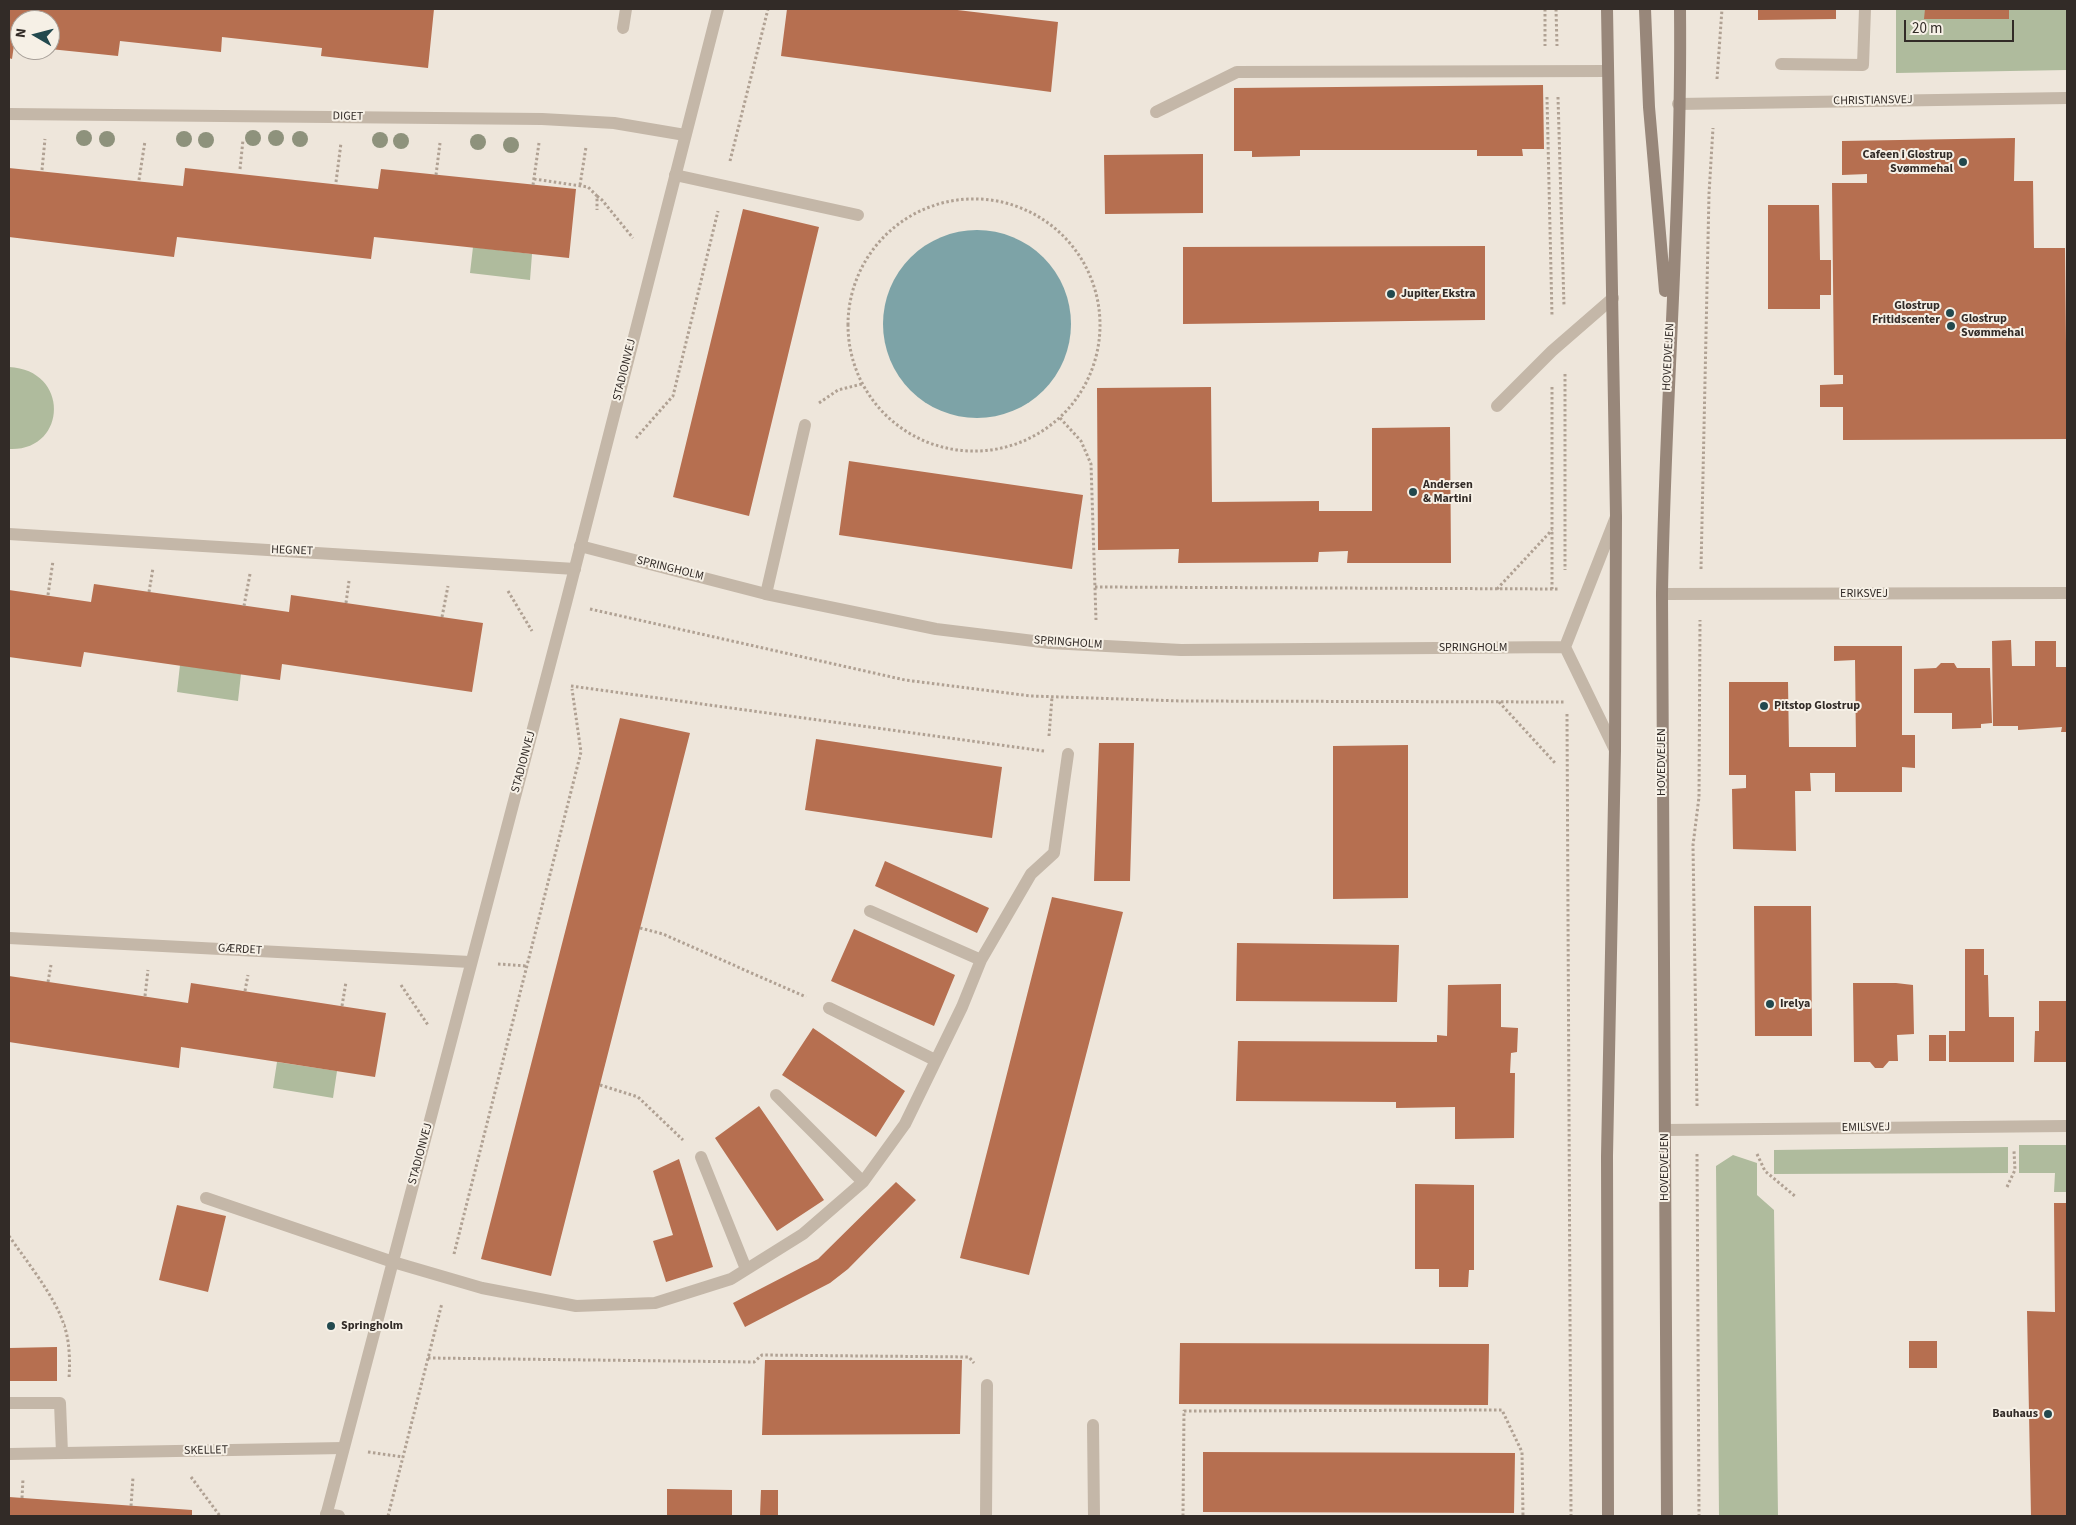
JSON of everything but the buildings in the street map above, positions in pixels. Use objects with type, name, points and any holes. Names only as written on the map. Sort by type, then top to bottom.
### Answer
[{"type":"main road","points":[[1607,9],[1616,517],[1616,750],[1607,1156],[1608,1516]]},
{"type":"main road","points":[[1645,9],[1649,107],[1670,341]]},
{"type":"main road","name":"HOVEDVEJEN","points":[[1667,1516],[1662,594],[1680,9]]},
{"type":"street","points":[[623,28],[626,9]]},
{"type":"street","name":"STADIONVEJ","points":[[330,1515],[343,1448],[575,569],[718,9]]},
{"type":"street","points":[[1781,64],[1863,64],[1866,9]]},
{"type":"street","points":[[1156,112],[1237,72],[1608,71]]},
{"type":"street","name":"CHRISTIANSVEJ","points":[[1678,104],[2067,98]]},
{"type":"street","name":"DIGET","points":[[9,114],[148,114],[443,120],[542,119],[590,121],[649,127],[686,134]]},
{"type":"street","points":[[676,174],[858,215]]},
{"type":"street","points":[[1497,406],[1552,351],[1613,298]]},
{"type":"street","points":[[766,594],[806,425]]},
{"type":"street","points":[[1616,517],[1565,647],[1616,750]]},
{"type":"street","name":"HEGNET","points":[[9,534],[575,569]]},
{"type":"street","name":"SPRINGHOLM","points":[[580,546],[766,594],[936,629],[1050,643],[1181,650],[1565,647]]},
{"type":"street","name":"ERIKSVEJ","points":[[1662,594],[2067,593]]},
{"type":"street","points":[[206,1198],[393,1262],[482,1288],[576,1306],[655,1303],[731,1279],[803,1234],[863,1182],[905,1124],[981,960],[1031,874],[1054,853],[1068,754]]},
{"type":"street","points":[[870,911],[981,960]]},
{"type":"street","name":"GÆRDET","points":[[9,938],[470,962]]},
{"type":"street","points":[[829,1008],[936,1060]]},
{"type":"street","points":[[776,1095],[863,1182]]},
{"type":"street","name":"EMILSVEJ","points":[[1665,1130],[2067,1126]]},
{"type":"street","points":[[701,1158],[746,1270]]},
{"type":"street","points":[[986,1516],[987,1385]]},
{"type":"street","points":[[9,1403],[60,1402],[62,1453]]},
{"type":"street","points":[[1093,1425],[1094,1516]]},
{"type":"street","name":"SKELLET","points":[[9,1454],[343,1448]]},
{"type":"path","points":[[635,440],[673,396],[768,9]]},
{"type":"path","points":[[1545,9],[1552,70],[1565,340],[1565,590]]},
{"type":"path","points":[[1552,589],[1552,70],[1556,9]]},
{"type":"path","points":[[1698,1516],[1697,1129],[1693,845],[1699,797],[1709,194],[1722,9]]},
{"type":"path","points":[[139,180],[148,114]]},
{"type":"path","points":[[42,170],[47,115]]},
{"type":"path","points":[[336,182],[344,117]]},
{"type":"path","points":[[533,185],[542,119]]},
{"type":"path","points":[[436,175],[443,120]]},
{"type":"path","points":[[580,185],[590,121]]},
{"type":"path","points":[[534,179],[588,187],[602,200],[653,261]]},
{"type":"path","points":[[597,196],[597,210]]},
{"type":"path","points":[[986,198],[1022,207],[1053,225],[1078,252],[1094,284],[1101,320],[1097,356],[1083,390],[1060,418],[1040,434],[1016,445],[991,451],[965,452],[948,449],[916,438],[894,424],[876,405],[862,384],[850,353],[847,320],[853,288],[866,258],[886,233],[916,212],[950,200],[986,198]]},
{"type":"path","points":[[806,425],[820,403],[838,390],[862,384]]},
{"type":"path","points":[[1060,418],[1081,441],[1091,464],[1097,645]]},
{"type":"path","points":[[1497,589],[1552,529]]},
{"type":"path","points":[[48,595],[56,537]]},
{"type":"path","points":[[244,606],[254,550]]},
{"type":"path","points":[[491,564],[550,661]]},
{"type":"path","points":[[1095,587],[1588,590]]},
{"type":"path","points":[[585,617],[587,608],[905,680],[1052,697],[1180,701],[1567,702]]},
{"type":"path","points":[[388,1516],[581,752],[570,677]]},
{"type":"path","points":[[571,686],[1047,752],[1052,697]]},
{"type":"path","points":[[1567,693],[1571,1516]]},
{"type":"path","points":[[1499,702],[1556,764]]},
{"type":"path","points":[[640,928],[663,934],[829,1008]]},
{"type":"path","points":[[48,982],[52,960]]},
{"type":"path","points":[[144,996],[149,965]]},
{"type":"path","points":[[245,991],[249,970]]},
{"type":"path","points":[[342,1006],[347,975]]},
{"type":"path","points":[[397,978],[447,1055]]},
{"type":"path","points":[[600,1085],[638,1097],[701,1158]]},
{"type":"path","points":[[2008,1187],[2015,1170],[2014,1126]]},
{"type":"path","points":[[1745,1129],[1765,1171],[1796,1197]]},
{"type":"path","points":[[9,1236],[56,1307],[64,1324],[68,1344],[69,1382],[60,1402]]},
{"type":"path","points":[[428,1358],[754,1362],[762,1356],[970,1357],[987,1385]]},
{"type":"path","points":[[1183,1516],[1184,1411],[1502,1410],[1522,1452],[1522,1516]]},
{"type":"path","points":[[343,1448],[403,1457]]},
{"type":"path","points":[[131,1506],[133,1469]]},
{"type":"path","points":[[22,1498],[23,1470]]},
{"type":"path","points":[[190,1476],[220,1516]]},
{"type":"green space","points":[[1896,9],[2067,9],[2067,70],[1896,73]]},
{"type":"green space","points":[[473,247],[532,254],[530,280],[470,273]]},
{"type":"green space","points":[[9,367],[29,372],[43,382],[52,395],[54,410],[51,425],[42,438],[28,446],[9,449]]},
{"type":"green space","points":[[180,665],[241,674],[238,701],[177,692]]},
{"type":"green space","points":[[277,1062],[337,1071],[333,1098],[273,1088]]},
{"type":"green space","points":[[2019,1145],[2067,1145],[2067,1192],[2054,1192],[2055,1173],[2019,1173]]},
{"type":"green space","points":[[2008,1147],[2008,1173],[1774,1174],[1774,1150]]},
{"type":"green space","points":[[1733,1155],[1757,1163],[1757,1195],[1774,1210],[1778,1516],[1719,1516],[1716,1166]]},
{"type":"water","points":[[986,230],[1013,237],[1044,257],[1064,288],[1070,306],[1070,342],[1064,360],[1044,391],[1013,411],[995,417],[968,418],[959,417],[933,407],[917,397],[904,384],[890,360],[884,342],[883,315],[884,306],[894,280],[904,264],[917,251],[941,237],[959,231]]},
{"type":"place","name":"Cafeen i Glostrup Svømmehal","points":[[1963,162]]},
{"type":"place","name":"Jupiter Ekstra","points":[[1391,294]]},
{"type":"place","name":"Glostrup Fritidscenter","points":[[1950,313]]},
{"type":"place","name":"Glostrup Svømmehal","points":[[1951,326]]},
{"type":"place","name":"Andersen & Martini","points":[[1413,492]]},
{"type":"place","name":"Pitstop Glostrup","points":[[1764,706]]},
{"type":"place","name":"Irelya","points":[[1770,1004]]},
{"type":"place","name":"Springholm","points":[[331,1326]]},
{"type":"place","name":"Bauhaus","points":[[2048,1414]]}]
